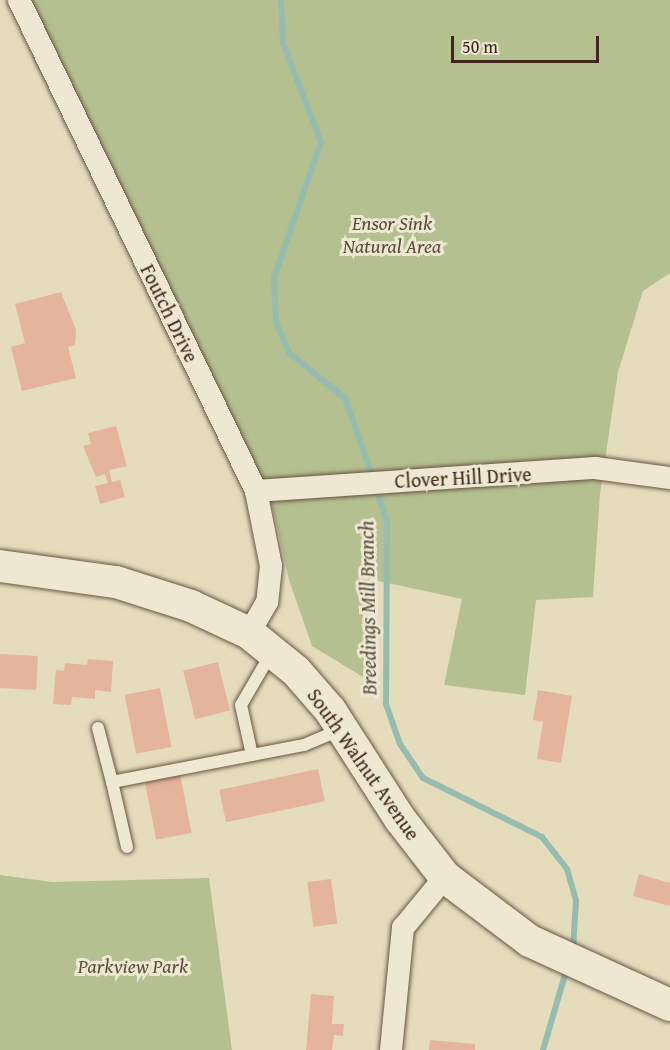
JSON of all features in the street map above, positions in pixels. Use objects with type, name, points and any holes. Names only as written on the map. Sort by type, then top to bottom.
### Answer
[{"type":"street","name":"Foutch Drive","points":[[20,0],[256,491],[271,566],[260,642]]},
{"type":"street","name":"Clover Hill Drive","points":[[256,491],[596,468],[670,478]]},
{"type":"street","name":"South Walnut Avenue","points":[[0,566],[116,582],[191,606],[260,642],[296,671],[343,729],[400,819],[445,877],[530,941],[670,1005]]},
{"type":"street","points":[[391,1050],[403,928],[445,877]]},
{"type":"lane","points":[[252,755],[241,705],[260,642]]},
{"type":"lane","points":[[98,728],[128,847]]},
{"type":"lane","points":[[112,782],[304,745],[343,729]]},
{"type":"green space","name":"Ensor Sink Natural Area","points":[[13,0],[670,0],[670,273],[643,291],[618,372],[600,494],[593,597],[536,600],[525,695],[444,685],[462,599],[369,579],[363,677],[312,646],[289,580],[272,504]]},
{"type":"green space","name":"Parkview Park","points":[[0,875],[52,882],[209,878],[232,1050],[0,1050]]},
{"type":"building","points":[[61,292],[76,330],[75,345],[68,347],[76,378],[22,391],[11,347],[25,343],[15,304]]},
{"type":"building","points":[[116,426],[127,466],[109,470],[112,482],[120,480],[125,497],[100,504],[95,486],[108,483],[105,474],[96,477],[83,446],[91,444],[88,433]]},
{"type":"building","points":[[0,654],[38,656],[36,690],[0,688]]},
{"type":"building","points":[[88,659],[113,661],[111,692],[95,690],[95,699],[72,697],[71,705],[53,704],[56,670],[64,671],[65,663],[87,665]]},
{"type":"building","points":[[218,662],[230,711],[195,719],[183,671]]},
{"type":"building","points":[[160,688],[171,747],[136,754],[125,695]]},
{"type":"building","points":[[538,690],[572,696],[561,763],[537,759],[543,722],[533,720]]},
{"type":"building","points":[[318,769],[325,801],[226,822],[219,790]]},
{"type":"building","points":[[180,774],[191,833],[156,840],[145,781]]},
{"type":"building","points":[[639,874],[670,883],[670,906],[633,896]]},
{"type":"building","points":[[331,879],[337,924],[313,927],[307,882]]},
{"type":"building","points":[[311,994],[334,996],[332,1024],[344,1024],[343,1036],[334,1035],[332,1050],[306,1050]]},
{"type":"building","points":[[430,1040],[475,1044],[475,1050],[429,1050]]},
{"type":"waterway","points":[[281,0],[283,43],[321,142],[274,278],[276,322],[289,353],[345,398],[373,478]]},
{"type":"waterway","name":"Breedings Mill Branch","points":[[376,488],[387,521],[386,704],[400,744],[423,778],[542,837],[567,869],[576,901],[573,949]]},
{"type":"waterway","name":"Breedings Mill Branch","points":[[543,1050],[567,968]]}]
